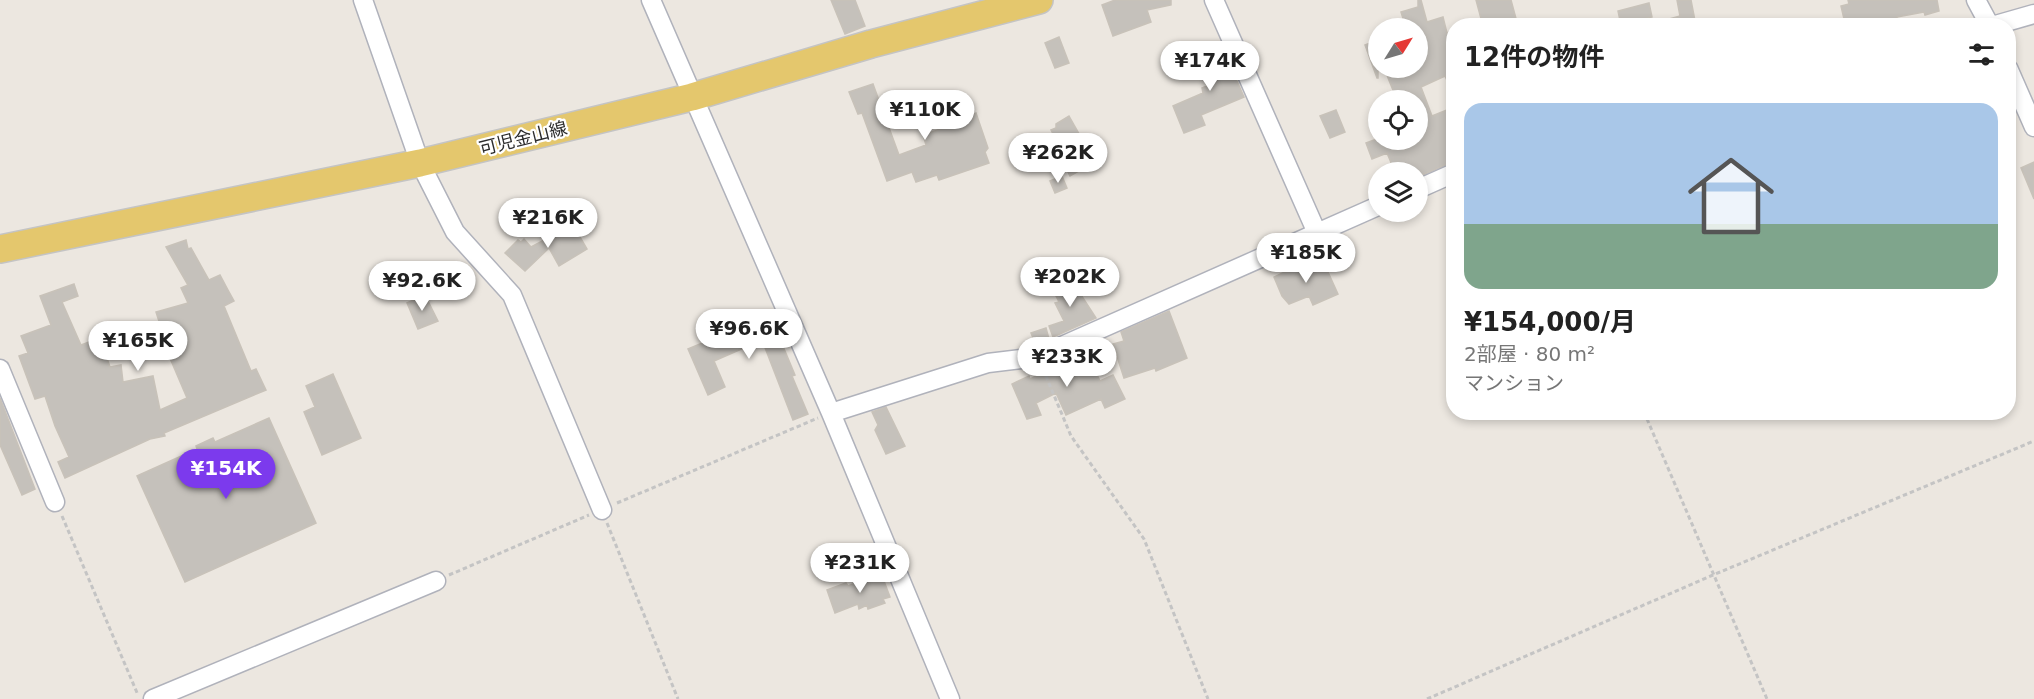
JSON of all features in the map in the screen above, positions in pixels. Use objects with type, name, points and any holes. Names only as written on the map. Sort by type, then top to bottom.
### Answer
[{"type":"main road","name":"可児金山線","points":[[0,249],[420,163],[692,97],[871,44],[1039,0]]},
{"type":"street","points":[[363,0],[420,163],[455,232],[512,295],[602,510]]},
{"type":"street","points":[[651,0],[831,413],[950,699]]},
{"type":"street","points":[[1214,0],[1317,233]]},
{"type":"street","points":[[1977,0],[1987,18]]},
{"type":"street","points":[[2016,19],[2034,14]]},
{"type":"street","points":[[2016,86],[2034,127]]},
{"type":"street","points":[[1428,185],[1446,177]]},
{"type":"street","points":[[831,413],[988,363],[1037,357],[1368,210]]},
{"type":"street","points":[[0,369],[56,502]]},
{"type":"street","points":[[153,699],[436,581]]},
{"type":"path","points":[[1037,357],[1071,436],[1144,540],[1208,699]]},
{"type":"path","points":[[436,581],[831,413]]},
{"type":"path","points":[[1647,420],[1767,699]]},
{"type":"path","points":[[1427,699],[1713,575],[2034,441]]},
{"type":"path","points":[[56,502],[140,699]]},
{"type":"path","points":[[602,510],[678,699]]},
{"type":"building","points":[[831,0],[855,0],[865,26],[845,34]]},
{"type":"building","points":[[1115,0],[1171,0],[1171,5],[1147,10],[1151,22],[1113,36],[1102,5]]},
{"type":"building","points":[[1418,0],[1421,0],[1426,18],[1403,18],[1401,12],[1418,7]]},
{"type":"building","points":[[1476,0],[1511,0],[1516,18],[1481,18]]},
{"type":"building","points":[[1677,0],[1691,0],[1694,18],[1673,18],[1680,16]]},
{"type":"building","points":[[1848,0],[1937,0],[1939,11],[1897,18],[1844,18],[1841,6],[1849,4]]},
{"type":"building","points":[[1649,3],[1652,17],[1620,18],[1618,11]]},
{"type":"building","points":[[1443,17],[1446,29],[1446,78],[1445,76],[1421,87],[1422,90],[1393,90],[1388,78],[1428,78],[1428,22]]},
{"type":"building","points":[[1059,37],[1069,63],[1055,68],[1045,43]]},
{"type":"building","points":[[1223,49],[1244,97],[1201,115],[1205,125],[1184,133],[1173,106],[1203,93],[1202,88],[1207,86],[1197,60]]},
{"type":"building","points":[[873,84],[899,155],[926,145],[923,135],[946,127],[940,109],[966,101],[971,115],[976,113],[988,148],[985,152],[989,163],[939,180],[937,175],[916,182],[912,172],[887,181],[862,113],[858,114],[849,92]]},
{"type":"building","points":[[1428,105],[1432,116],[1446,110],[1446,165],[1428,173],[1428,162],[1391,162],[1387,153],[1372,159],[1369,150],[1428,150]]},
{"type":"building","points":[[1336,110],[1345,132],[1330,138],[1320,116]]},
{"type":"building","points":[[1069,116],[1095,162],[1070,176],[1051,138],[1054,136],[1051,130]]},
{"type":"building","points":[[2034,162],[2034,199],[2021,168]]},
{"type":"building","points":[[1062,176],[1067,188],[1055,193],[1050,181]]},
{"type":"building","points":[[573,225],[587,249],[559,266],[549,248],[525,271],[505,253],[518,240],[521,242],[524,239],[531,247]]},
{"type":"building","points":[[186,240],[188,249],[191,248],[209,280],[220,275],[234,301],[224,306],[251,371],[256,369],[266,390],[65,478],[58,462],[69,457],[45,396],[35,399],[19,356],[28,353],[21,336],[51,325],[40,296],[74,284],[78,296],[62,302],[81,345],[100,338],[110,367],[121,365],[123,382],[153,376],[160,410],[187,398],[164,344],[166,343],[156,312],[188,303],[181,288],[188,285],[166,247]]},
{"type":"building","points":[[1323,261],[1338,294],[1313,305],[1309,296],[1289,304],[1282,296],[1274,277],[1293,268],[1300,266],[1302,269]]},
{"type":"building","points":[[1070,278],[1096,318],[1053,337],[1049,326],[1064,321],[1055,303],[1059,302],[1052,288]]},
{"type":"building","points":[[425,295],[438,321],[418,329],[407,303]]},
{"type":"building","points":[[1169,311],[1187,358],[1156,371],[1155,368],[1124,378],[1113,344],[1124,341],[1121,332]]},
{"type":"building","points":[[770,315],[795,375],[792,376],[808,414],[793,420],[762,340],[714,361],[725,387],[708,395],[688,349]]},
{"type":"building","points":[[1046,328],[1049,339],[1035,343],[1031,333]]},
{"type":"building","points":[[1081,354],[1087,368],[1093,366],[1100,381],[1113,375],[1125,399],[1105,408],[1101,399],[1066,415],[1056,393],[1036,403],[1041,415],[1027,419],[1012,384],[1029,376],[1030,379]]},
{"type":"building","points":[[333,374],[361,438],[322,455],[304,412],[315,407],[306,386]]},
{"type":"building","points":[[0,398],[35,489],[22,495],[0,445]]},
{"type":"building","points":[[886,407],[905,446],[886,454],[875,430],[878,425],[872,412]]},
{"type":"building","points":[[269,418],[316,523],[185,582],[137,476],[197,449],[196,446],[213,438],[215,442]]},
{"type":"building","points":[[881,573],[890,597],[883,599],[885,603],[868,609],[867,605],[859,609],[858,604],[835,613],[827,590],[846,583],[848,586]]}]
